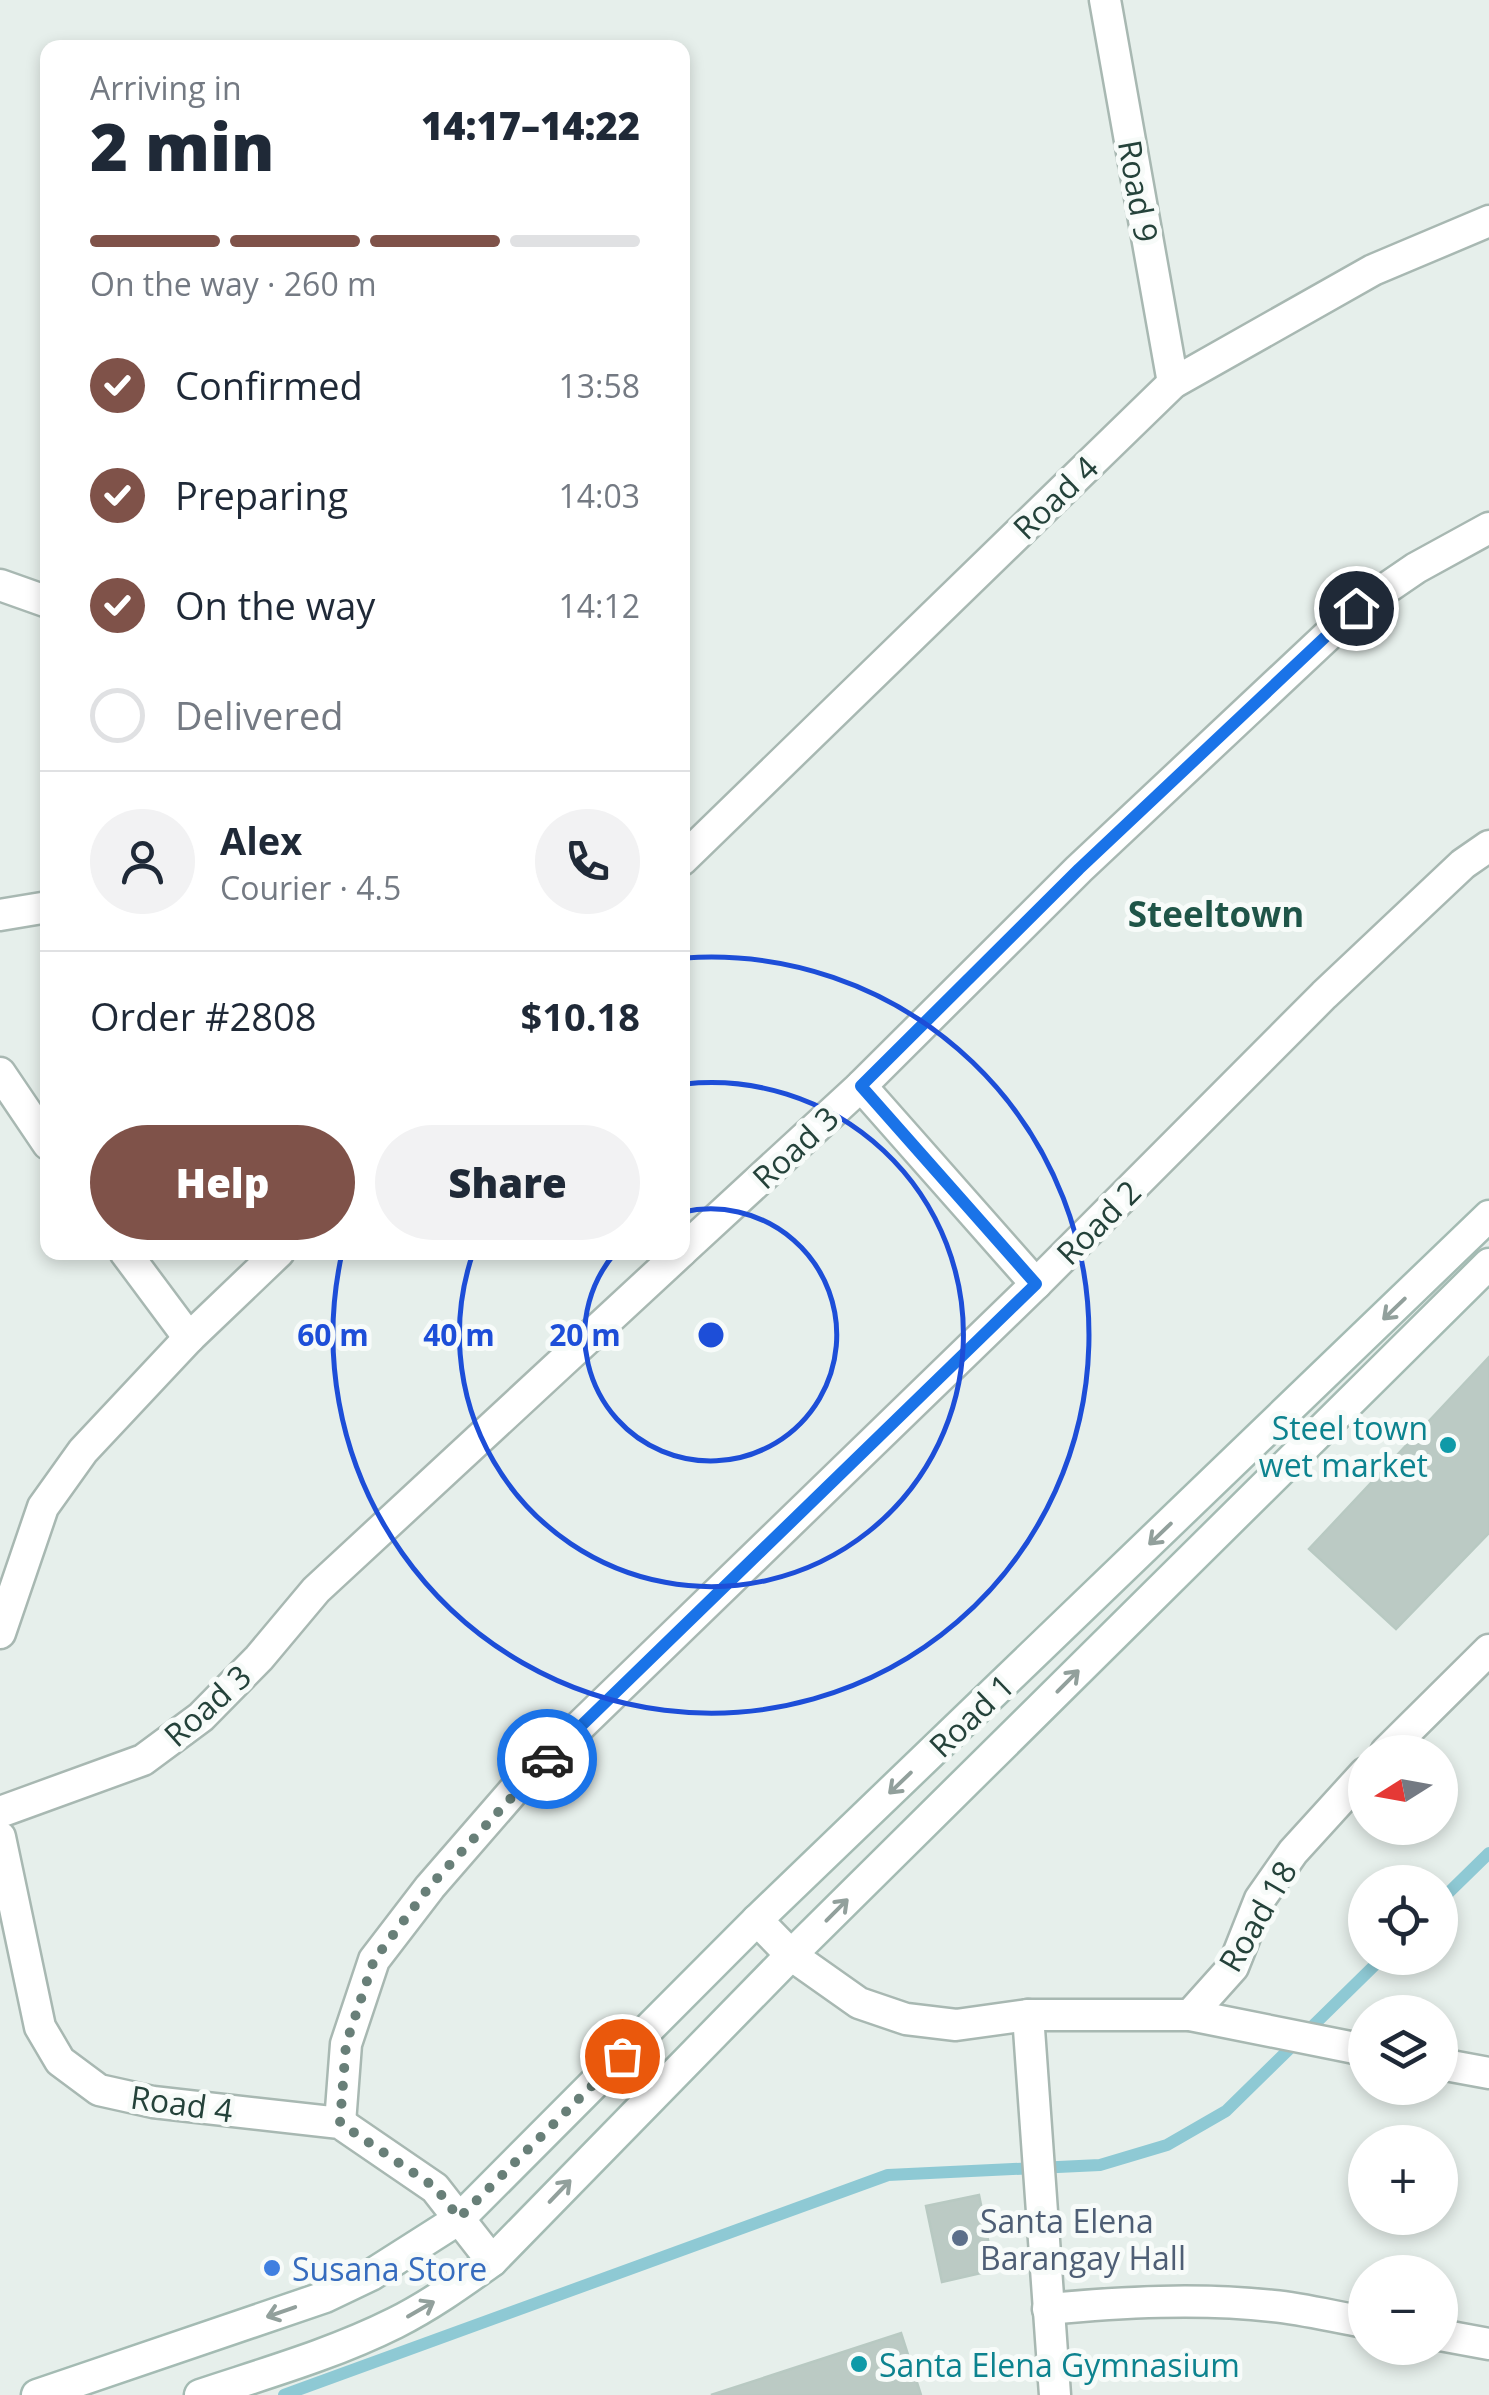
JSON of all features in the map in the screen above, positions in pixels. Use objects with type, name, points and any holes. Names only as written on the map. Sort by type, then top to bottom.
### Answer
[{"type":"street","name":"Road 9","points":[[1105,0],[1173,383]]},
{"type":"street","name":"Road 4","points":[[690,852],[1173,383],[1374,270],[1489,221]]},
{"type":"street","name":"Road 3","points":[[690,1245],[861,1086],[1079,869],[1356,608],[1416,568],[1489,528]]},
{"type":"street","points":[[0,585],[40,599]]},
{"type":"street","name":"Road 2","points":[[340,2123],[346,2044],[374,1960],[430,1886],[516,1788],[1036,1284],[1324,995],[1463,864],[1489,846]]},
{"type":"street","points":[[0,914],[40,908]]},
{"type":"street","points":[[0,1073],[40,1132]]},
{"type":"street","points":[[861,1086],[1036,1284]]},
{"type":"street","name":"Road 1","points":[[36,2395],[325,2297],[371,2275],[459,2218],[757,1920],[1489,1216]]},
{"type":"street","points":[[131,1260],[189,1338]]},
{"type":"street","points":[[0,1632],[43,1506],[83,1451],[189,1338],[271,1260]]},
{"type":"street","name":"Road 3","points":[[0,1812],[143,1760],[201,1716],[259,1658],[316,1590],[673,1260]]},
{"type":"street","name":"Road 1","points":[[200,2395],[342,2348],[446,2295],[492,2261],[791,1955],[1489,1264]]},
{"type":"street","points":[[1432,1272],[1456,1296]]},
{"type":"street","points":[[1403,1735],[1489,1650]]},
{"type":"street","name":"Road 18","points":[[1190,2015],[1233,1967],[1260,1899],[1293,1852],[1348,1792]]},
{"type":"street","name":"Road 4","points":[[0,1837],[40,2027],[60,2061],[99,2090],[153,2102],[340,2123],[436,2188],[492,2261]]},
{"type":"street","points":[[757,1920],[791,1955],[859,2004],[906,2019],[956,2025],[1028,2014],[1190,2015],[1348,2047]]},
{"type":"street","points":[[1028,2014],[1055,2395]]},
{"type":"street","points":[[1458,2067],[1489,2073]]},
{"type":"street","points":[[1048,2310],[1195,2301],[1275,2306],[1348,2319]]},
{"type":"street","points":[[1458,2338],[1489,2344]]},
{"type":"building","name":"Steel town wet market","points":[[1489,1357],[1489,1533],[1396,1629],[1309,1549]]},
{"type":"building","name":"Santa Elena Barangay Hall","points":[[979,2195],[994,2270],[942,2282],[926,2206]]},
{"type":"building","name":"Santa Elena Gymnasium","points":[[901,2333],[921,2395],[711,2395]]},
{"type":"waterway","points":[[1458,1883],[1489,1853]]},
{"type":"waterway","points":[[284,2395],[888,2175],[1100,2165],[1167,2145],[1226,2111],[1365,1975]]},
{"type":"way so far","points":[[547,1759],[516,1788],[430,1886],[374,1960],[346,2044],[340,2123],[436,2188],[459,2218],[622,2056]]},
{"type":"place","name":"Steel town wet market","points":[[1448,1445]]},
{"type":"place","name":"Santa Elena Barangay Hall","points":[[960,2238]]},
{"type":"place","name":"Susana Store","points":[[272,2268]]},
{"type":"place","name":"Santa Elena Gymnasium","points":[[859,2364]]},
{"type":"district","name":"Steeltown","points":[[1216,913]]},
{"type":"route","points":[[547,1759],[1036,1284],[861,1086],[1079,869],[1356,608]]}]
